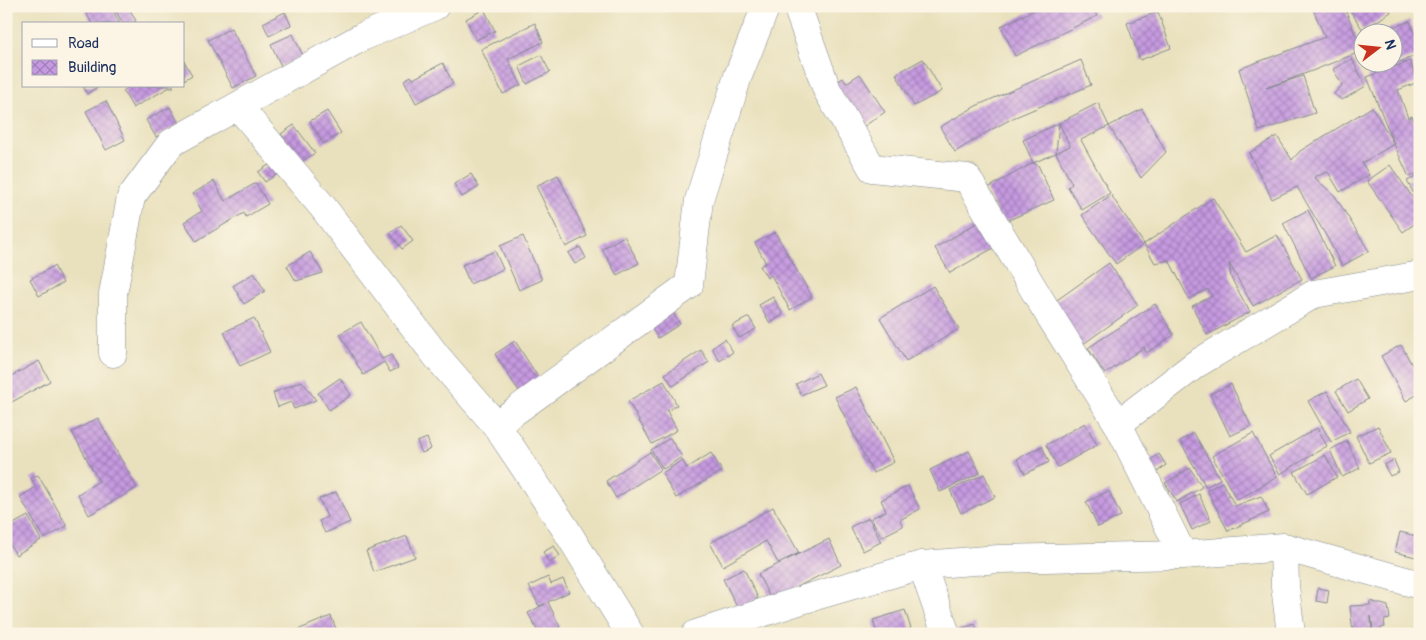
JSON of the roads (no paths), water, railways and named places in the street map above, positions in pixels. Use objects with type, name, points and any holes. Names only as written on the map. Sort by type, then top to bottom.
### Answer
[{"type":"street","points":[[113,353],[113,294],[131,197],[171,143],[362,37],[435,6]]},
{"type":"street","points":[[496,425],[688,285],[699,200],[738,76],[766,6]]},
{"type":"street","points":[[797,6],[827,90],[872,168],[968,178],[1045,308],[1118,424],[1183,555]]},
{"type":"street","points":[[238,106],[322,206],[438,358],[496,425],[565,528],[630,634]]},
{"type":"street","points":[[1118,424],[1196,364],[1314,294],[1420,274]]},
{"type":"street","points":[[1284,547],[1284,586],[1291,634]]},
{"type":"street","points":[[696,634],[805,599],[922,565],[999,560],[1183,555],[1284,547],[1420,585]]},
{"type":"street","points":[[922,565],[946,634]]}]
